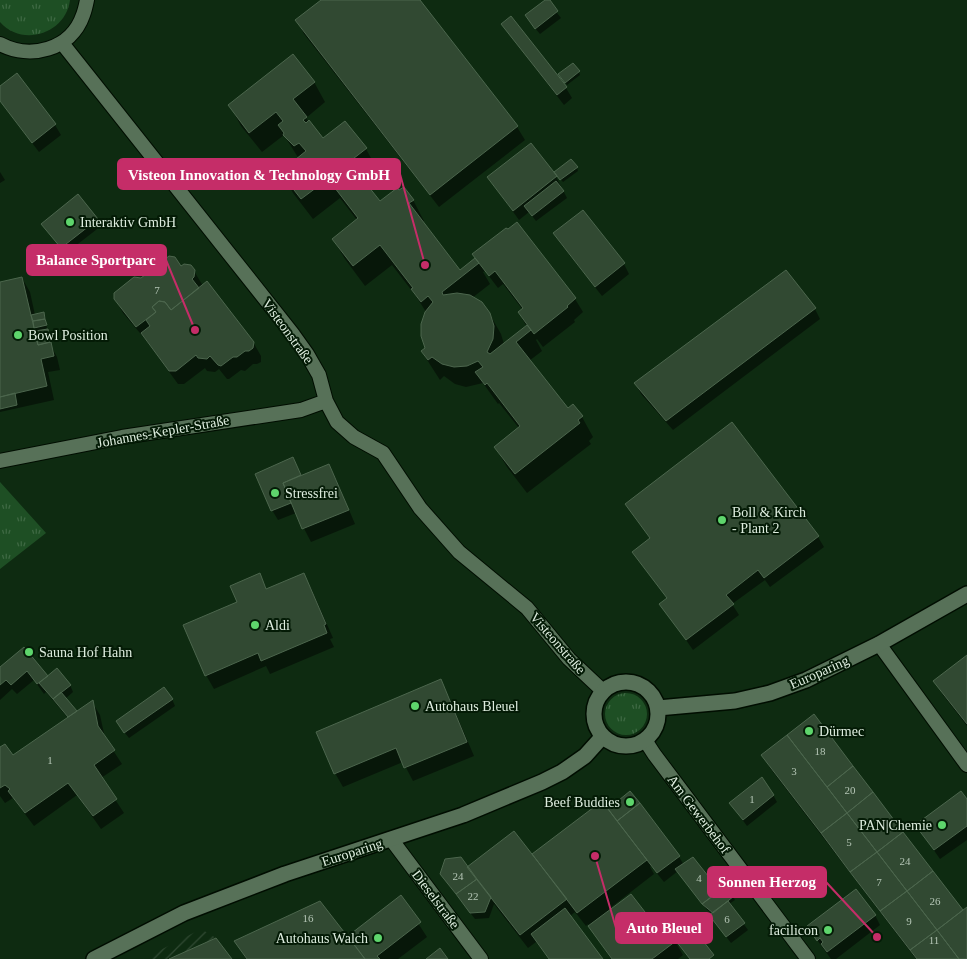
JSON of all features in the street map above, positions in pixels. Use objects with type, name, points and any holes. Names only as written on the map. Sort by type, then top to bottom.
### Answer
[{"type":"street","points":[[0,44],[11,49],[28,52],[46,50],[62,43],[75,31],[83,16],[87,0]]},
{"type":"street","name":"Visteonstraße","points":[[62,43],[292,333],[307,354],[319,376],[326,401],[337,422],[354,438],[383,453],[420,508],[459,552],[527,608],[569,659],[603,691]]},
{"type":"street","name":"Johannes-Kepler-Straße","points":[[0,462],[122,437],[301,410],[326,401]]},
{"type":"street","name":"Europaring","points":[[658,708],[735,701],[770,693],[806,680],[879,644],[967,594]]},
{"type":"street","points":[[879,644],[967,765]]},
{"type":"street","points":[[629,682],[642,686],[653,695],[658,708],[656,726],[645,740],[635,745],[624,746],[612,743],[603,736],[596,726],[594,714],[596,701],[603,691],[615,683],[629,682]]},
{"type":"street","name":"Europaring","points":[[94,959],[184,913],[285,874],[463,815],[542,782],[562,772],[585,756],[603,736]]},
{"type":"street","name":"Am Gewerbehof","points":[[645,740],[808,959]]},
{"type":"street","name":"Dieselstraße","points":[[391,839],[482,959]]},
{"type":"shaded area","points":[[0,0],[967,0],[967,959],[0,959]]},
{"type":"shaded area","points":[[201,929],[216,938],[232,959],[143,959]]},
{"type":"green space","points":[[0,0],[70,0],[67,11],[61,21],[42,33],[31,35],[9,30],[0,22]]},
{"type":"green space","points":[[0,482],[46,533],[0,569]]},
{"type":"green space","points":[[630,693],[638,696],[644,702],[647,714],[644,726],[638,732],[622,735],[614,732],[608,726],[605,710],[608,702],[614,696]]},
{"type":"building","points":[[321,0],[420,0],[518,126],[430,195],[295,20]]},
{"type":"building","points":[[545,0],[550,0],[558,11],[535,29],[525,15]]},
{"type":"building","points":[[511,16],[567,87],[557,95],[501,24]]},
{"type":"building","points":[[293,54],[315,82],[293,99],[307,117],[303,120],[306,123],[309,120],[323,138],[345,121],[367,148],[349,162],[380,201],[397,188],[399,190],[404,187],[414,200],[409,203],[460,270],[475,258],[479,263],[442,292],[443,295],[457,293],[470,295],[482,302],[490,313],[494,326],[493,339],[487,352],[490,354],[527,325],[531,330],[516,342],[568,408],[573,404],[583,416],[578,420],[580,423],[515,474],[494,447],[520,426],[487,383],[485,385],[475,372],[483,367],[478,361],[467,366],[454,367],[442,364],[432,357],[428,360],[421,351],[425,348],[421,336],[421,324],[425,312],[433,302],[428,296],[421,302],[411,289],[413,288],[380,245],[353,266],[332,239],[358,218],[328,179],[301,199],[280,172],[306,151],[299,143],[294,146],[283,135],[284,133],[278,125],[283,121],[276,112],[249,133],[228,105]]},
{"type":"building","points":[[573,63],[580,71],[565,83],[558,74]]},
{"type":"building","points":[[17,73],[56,124],[32,143],[0,101],[0,86]]},
{"type":"building","points":[[531,143],[557,176],[513,211],[487,177]]},
{"type":"building","points":[[571,159],[578,167],[560,180],[554,172]]},
{"type":"building","points":[[556,181],[564,191],[532,216],[524,206]]},
{"type":"building","name":"Interaktiv GmbH","points":[[78,194],[98,219],[61,248],[41,224]]},
{"type":"building","points":[[583,210],[625,263],[595,287],[553,233]]},
{"type":"building","points":[[517,222],[576,298],[568,307],[534,334],[518,312],[523,308],[495,271],[489,276],[472,254]]},
{"type":"building","points":[[169,256],[175,257],[181,266],[184,264],[191,265],[195,270],[192,279],[199,288],[171,310],[165,302],[159,301],[152,307],[156,312],[136,327],[114,299],[114,293],[134,277],[141,278]]},
{"type":"building","points":[[786,270],[816,308],[666,421],[634,383]]},
{"type":"building","name":"Bowl Position","points":[[22,277],[38,345],[51,342],[54,356],[41,359],[47,386],[0,397],[0,282]]},
{"type":"building","points":[[207,281],[254,342],[253,348],[237,357],[233,357],[221,366],[210,356],[207,359],[198,358],[196,355],[176,371],[169,371],[141,333],[150,326],[146,320],[156,312],[152,307],[159,301],[165,302],[171,310]]},
{"type":"building","points":[[44,312],[45,319],[33,321],[31,315]]},
{"type":"building","points":[[45,319],[47,325],[34,328],[33,321]]},
{"type":"building","points":[[48,329],[49,335],[36,338],[35,331]]},
{"type":"building","points":[[48,335],[50,342],[38,345],[36,338]]},
{"type":"building","points":[[15,393],[17,405],[0,409],[0,397]]},
{"type":"building","name":"Boll & Kirch - Plant 2","points":[[732,422],[819,536],[764,578],[758,570],[726,595],[734,604],[686,640],[659,604],[667,598],[632,552],[650,538],[625,504]]},
{"type":"building","name":"Stressfrei","points":[[293,457],[301,475],[283,483],[291,503],[271,511],[255,474]]},
{"type":"building","points":[[329,464],[349,510],[302,529],[283,483]]},
{"type":"building","name":"Aldi","points":[[260,573],[266,589],[304,573],[326,624],[324,625],[327,633],[261,661],[258,653],[205,676],[183,625],[237,602],[230,586]]},
{"type":"building","points":[[24,647],[48,676],[37,684],[27,671],[11,685],[6,680],[0,685],[0,667]]},
{"type":"building","points":[[967,655],[967,724],[933,681]]},
{"type":"building","points":[[57,668],[71,685],[53,699],[39,683]]},
{"type":"building","name":"Autohaus Bleuel","points":[[441,679],[467,742],[404,768],[396,748],[334,774],[316,732]]},
{"type":"building","points":[[164,687],[173,699],[124,733],[116,721]]},
{"type":"building","points":[[61,692],[77,711],[68,717],[53,699]]},
{"type":"building","points":[[93,700],[98,726],[115,750],[94,765],[117,799],[93,816],[68,783],[25,813],[8,791],[10,789],[5,785],[0,788],[0,747],[5,744],[13,755]]},
{"type":"building","points":[[814,714],[853,766],[827,787],[787,735]]},
{"type":"building","points":[[787,735],[847,813],[821,833],[761,755]]},
{"type":"building","points":[[853,766],[873,792],[847,813],[827,787]]},
{"type":"building","points":[[762,777],[774,795],[743,820],[729,803]]},
{"type":"building","points":[[630,791],[640,803],[617,821],[608,809]]},
{"type":"building","points":[[961,791],[967,799],[967,826],[934,850],[915,825]]},
{"type":"building","points":[[873,792],[903,832],[877,852],[847,813]]},
{"type":"building","points":[[602,801],[647,860],[577,913],[532,854]]},
{"type":"building","points":[[640,803],[680,856],[657,873],[617,821]]},
{"type":"building","points":[[847,813],[877,852],[850,872],[821,833]]},
{"type":"building","points":[[514,831],[567,899],[520,935],[467,867]]},
{"type":"building","points":[[903,832],[933,871],[907,891],[877,852]]},
{"type":"building","points":[[877,852],[907,891],[880,911],[850,872]]},
{"type":"building","points":[[461,857],[477,879],[456,894],[440,874],[445,859]]},
{"type":"building","points":[[693,857],[720,891],[702,904],[675,869]]},
{"type":"building","points":[[933,871],[963,910],[937,930],[907,891]]},
{"type":"building","points":[[477,879],[491,897],[485,912],[470,913],[456,894]]},
{"type":"building","points":[[726,885],[734,896],[713,913],[702,904]]},
{"type":"building","points":[[856,889],[876,915],[827,952],[821,944],[823,942],[820,938],[817,941],[807,926]]},
{"type":"building","points":[[907,891],[937,930],[910,950],[880,911]]},
{"type":"building","points":[[631,894],[666,939],[672,934],[676,941],[652,959],[612,959],[588,926]]},
{"type":"building","points":[[401,895],[421,922],[377,956],[380,959],[365,959],[348,936]]},
{"type":"building","points":[[320,901],[365,959],[247,959],[234,941]]},
{"type":"building","points":[[728,901],[745,923],[726,937],[709,915]]},
{"type":"building","points":[[967,907],[967,959],[959,959],[937,930]]},
{"type":"building","points":[[565,908],[603,959],[549,959],[531,934]]},
{"type":"building","points":[[693,928],[714,955],[709,959],[690,959],[676,941]]},
{"type":"building","points":[[937,930],[959,959],[917,959],[910,950]]},
{"type":"building","points":[[216,938],[232,959],[169,959]]},
{"type":"building","points":[[440,948],[448,959],[426,959]]},
{"type":"place","name":"Interaktiv GmbH","points":[[70,222]]},
{"type":"place","name":"Visteon Innovation & Technology GmbH","points":[[425,265]]},
{"type":"place","name":"Balance Sportparc","points":[[195,330]]},
{"type":"place","name":"Bowl Position","points":[[18,335]]},
{"type":"place","name":"Stressfrei","points":[[275,493]]},
{"type":"place","name":"Boll & Kirch - Plant 2","points":[[722,520]]},
{"type":"place","name":"Aldi","points":[[255,625]]},
{"type":"place","name":"Sauna Hof Hahn","points":[[29,652]]},
{"type":"place","name":"Autohaus Bleuel","points":[[415,706]]},
{"type":"place","name":"Dürmec","points":[[809,731]]},
{"type":"place","name":"Beef Buddies","points":[[630,802]]},
{"type":"place","name":"PAN|Chemie","points":[[942,825]]},
{"type":"place","name":"Auto Bleuel","points":[[595,856]]},
{"type":"place","name":"facilicon","points":[[828,930]]},
{"type":"place","name":"Sonnen Herzog","points":[[877,937]]},
{"type":"place","name":"Autohaus Walch","points":[[378,938]]}]
